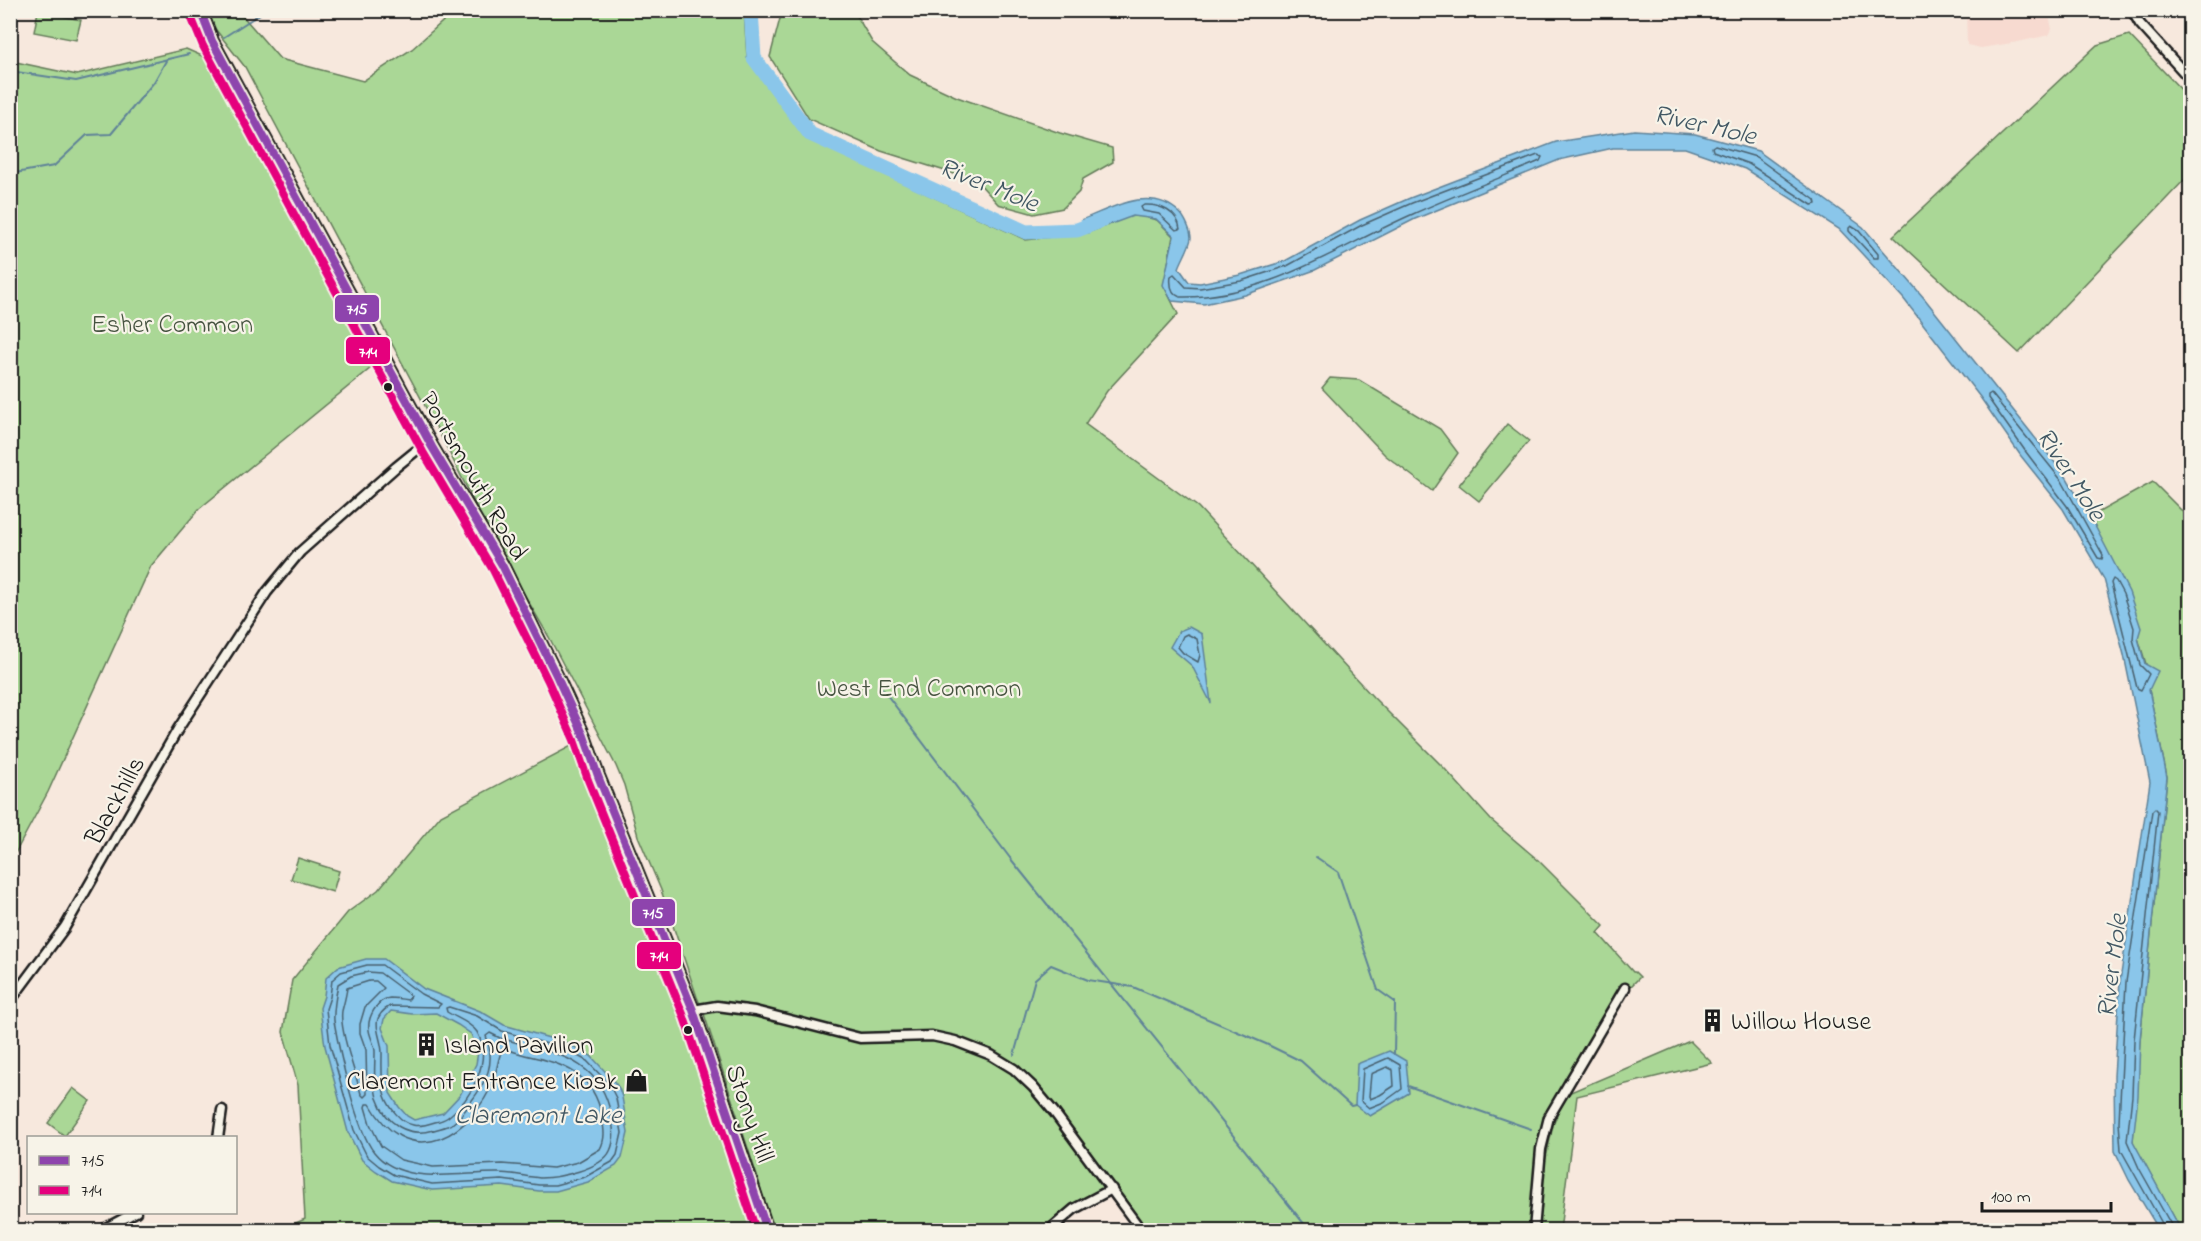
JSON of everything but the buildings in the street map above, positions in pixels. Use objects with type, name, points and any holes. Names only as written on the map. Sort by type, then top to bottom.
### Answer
[{"type":"main road","name":"Portsmouth Road","points":[[200,10],[212,41],[428,441],[502,565],[584,736],[693,1010]]},
{"type":"main road","name":"Stony Hill","points":[[693,1010],[767,1230]]},
{"type":"street","points":[[2132,10],[2140,24],[2190,79]]},
{"type":"street","name":"Blackhills","points":[[10,1001],[65,927],[178,729],[267,592],[300,552],[428,441]]},
{"type":"street","points":[[1534,1230],[1541,1149],[1549,1117],[1625,988]]},
{"type":"street","points":[[693,1010],[717,1006],[755,1011],[860,1038],[932,1036],[955,1041],[991,1055],[1014,1069],[1033,1088],[1141,1230]]},
{"type":"street","points":[[218,1136],[222,1110]]},
{"type":"street","points":[[1053,1227],[1074,1209],[1112,1190]]},
{"type":"street","points":[[102,1230],[132,1214]]},
{"type":"shaded area","points":[[1966,11],[1977,16],[2015,11],[2048,11],[2052,29],[2049,35],[1981,48],[1967,45]]},
{"type":"green space","points":[[38,11],[81,20],[76,40],[34,32]]},
{"type":"green space","name":"West End Common","points":[[201,11],[240,11],[280,59],[363,81],[412,49],[452,11],[744,11],[747,58],[810,140],[1026,240],[1087,233],[1134,214],[1157,220],[1173,236],[1164,286],[1178,314],[1107,391],[1085,424],[1198,507],[1373,697],[1445,769],[1491,820],[1538,860],[1604,926],[1598,933],[1640,977],[1631,986],[1619,991],[1550,1115],[1531,1230],[1145,1230],[1114,1187],[1062,1216],[1046,1230],[771,1230],[759,1182],[704,1014],[661,890],[638,836],[624,785],[616,766],[549,637],[496,546],[442,438],[245,67]]},
{"type":"green space","points":[[782,11],[854,11],[872,42],[910,75],[957,97],[1060,133],[1112,148],[1113,162],[1083,179],[1079,192],[1063,208],[1034,214],[998,204],[977,181],[881,151],[809,119],[770,57]]},
{"type":"green space","points":[[2129,35],[2190,99],[2190,174],[2019,353],[1893,236],[2097,45]]},
{"type":"green space","name":"Esher Common","points":[[186,49],[209,59],[377,363],[199,509],[151,566],[48,792],[11,861],[11,61],[77,75]]},
{"type":"green space","points":[[1330,378],[1359,380],[1440,429],[1458,453],[1432,491],[1385,455],[1322,388]]},
{"type":"green space","points":[[1507,424],[1529,441],[1479,501],[1459,485]]},
{"type":"green space","points":[[2153,482],[2190,519],[2190,1230],[2181,1230],[2133,1142],[2140,1040],[2167,777],[2149,690],[2146,664],[2090,517]]},
{"type":"green space","points":[[577,743],[706,1070],[758,1230],[280,1230],[305,1219],[298,1085],[283,1032],[292,980],[348,912],[378,890],[441,815]]},
{"type":"green space","points":[[298,858],[339,871],[333,892],[291,879]]},
{"type":"green space","points":[[1690,1041],[1712,1063],[1577,1096],[1560,1230],[1537,1230],[1544,1167],[1553,1125],[1566,1094]]},
{"type":"green space","points":[[73,1088],[90,1101],[65,1136],[48,1123]]},
{"type":"water","points":[[1634,130],[1695,134],[1758,151],[1863,227],[1924,298],[2067,478],[2129,592],[2141,628],[2138,638],[2145,664],[2158,671],[2149,690],[2167,777],[2140,1040],[2138,1096],[2133,1141],[2181,1230],[2159,1230],[2129,1180],[2115,1151],[2114,1076],[2120,981],[2150,782],[2124,655],[2104,579],[2063,509],[2021,456],[1980,397],[1903,298],[1839,229],[1745,169],[1685,148],[1613,148],[1559,160],[1415,219],[1315,270],[1245,295],[1204,304],[1172,301],[1163,285],[1174,236],[1156,219],[1133,216],[1087,233],[1082,220],[1132,201],[1157,200],[1169,205],[1182,215],[1191,235],[1179,268],[1189,282],[1200,283],[1240,275],[1285,261],[1360,220],[1410,198],[1556,142]]},
{"type":"water","points":[[1189,627],[1202,634],[1211,703],[1192,666],[1170,647],[1179,631]]},
{"type":"water","name":"Claremont Lake","points":[[366,959],[384,959],[424,989],[480,1011],[504,1025],[567,1043],[591,1056],[613,1080],[622,1097],[628,1133],[622,1158],[616,1166],[588,1182],[556,1191],[502,1186],[432,1190],[392,1181],[376,1171],[362,1160],[348,1132],[325,1046],[320,1008],[326,978],[338,967]],"holes":[[[391,1011],[412,1014],[436,1013],[458,1025],[471,1034],[478,1052],[476,1064],[460,1095],[443,1113],[414,1120],[407,1116],[390,1093],[389,1046],[382,1028],[384,1019]]]},
{"type":"water","points":[[1389,1051],[1406,1061],[1409,1093],[1370,1116],[1355,1105],[1357,1064]]},
{"type":"waterway","points":[[224,37],[266,10]]},
{"type":"waterway","name":"River Mole","points":[[751,10],[754,58],[810,134],[1026,232],[1077,230],[1103,220]]},
{"type":"waterway","points":[[200,48],[205,46]]},
{"type":"waterway","points":[[10,71],[76,81],[189,54]]},
{"type":"waterway","points":[[10,174],[54,166],[87,135],[111,134],[154,82],[167,59]]},
{"type":"waterway","points":[[881,687],[1010,858],[1309,1230]]},
{"type":"waterway","points":[[1316,857],[1338,872],[1378,990],[1395,1002],[1394,1054]]},
{"type":"waterway","points":[[1014,1055],[1035,979],[1051,965],[1088,980],[1133,987],[1266,1044],[1301,1061],[1351,1106],[1355,1105]]},
{"type":"waterway","points":[[1408,1086],[1531,1129]]},
{"type":"transit line","name":"715","points":[[200,10],[212,41],[432,447],[502,565],[557,677],[584,736],[693,1010],[767,1230]]},
{"type":"transit line","name":"714","points":[[190,14],[203,46],[423,452],[493,570],[548,681],[574,740],[683,1014],[756,1230]]},
{"type":"place","name":"Willow House","points":[[1713,1020]]},
{"type":"place","name":"Island Pavilion","points":[[426,1044]]},
{"type":"place","name":"Claremont Entrance Kiosk","points":[[636,1080]]}]
